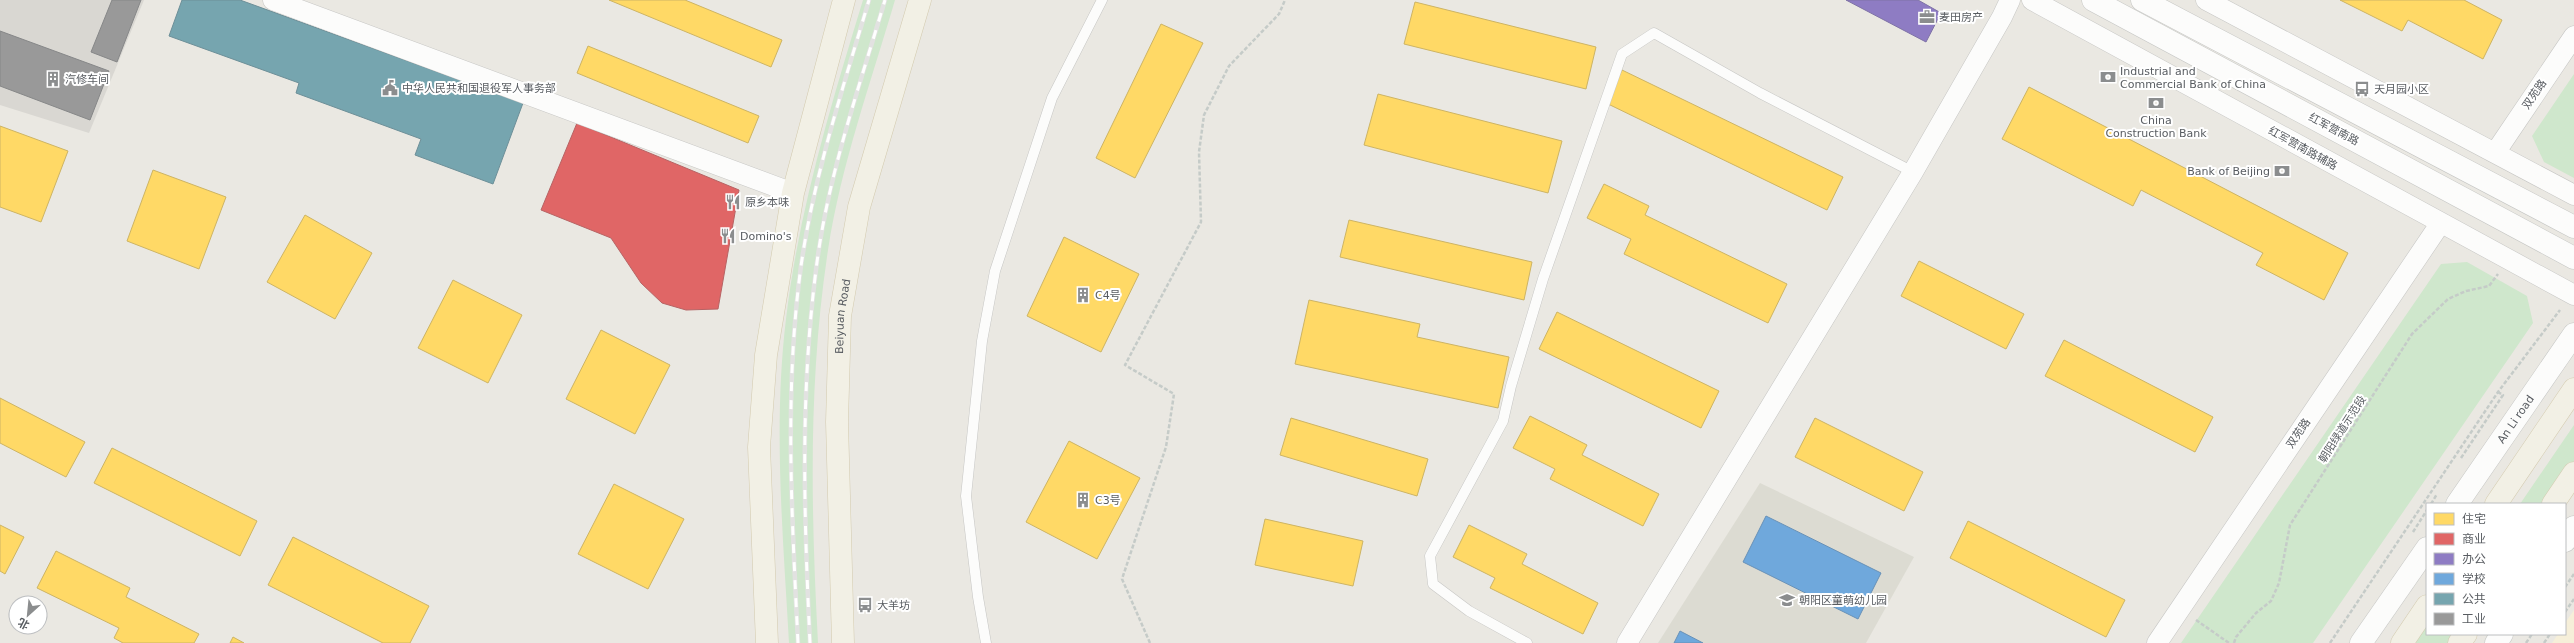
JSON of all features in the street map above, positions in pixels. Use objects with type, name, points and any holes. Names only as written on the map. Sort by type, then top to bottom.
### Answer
[{"type":"main road","points":[[768,643],[759,447],[766,355],[793,193],[844,0]]},
{"type":"main road","name":"Beiyuan Road","points":[[843,643],[837,422],[840,316],[859,207],[920,0]]},
{"type":"main road","name":"红军营南路","points":[[2093,0],[2574,258]]},
{"type":"main road","points":[[2142,0],[2574,227]]},
{"type":"main road","name":"An Li road","points":[[2458,503],[2574,334]]},
{"type":"main road","points":[[2497,503],[2574,389]]},
{"type":"main road","points":[[2554,503],[2574,473]]},
{"type":"main road","points":[[2566,539],[2574,527]]},
{"type":"main road","points":[[2362,643],[2426,549]]},
{"type":"main road","points":[[2402,643],[2426,607]]},
{"type":"street","points":[[273,0],[793,193]]},
{"type":"street","points":[[1627,643],[1913,172],[2002,17],[2010,0]]},
{"type":"street","name":"红军营南路辅路","points":[[2032,0],[2440,224],[2574,295]]},
{"type":"street","points":[[2206,0],[2574,195]]},
{"type":"street","name":"双苑路","points":[[2495,153],[2574,36]]},
{"type":"street","name":"双苑路","points":[[2157,643],[2440,224]]},
{"type":"lane","points":[[986,643],[978,597],[966,496],[984,333],[995,271],[1052,98],[1102,0]]},
{"type":"lane","points":[[1528,643],[1468,611],[1433,584],[1430,556],[1503,421],[1511,386],[1543,279],[1622,54],[1654,33],[1760,93],[1913,172]]},
{"type":"path","points":[[1150,643],[1122,579],[1166,447],[1174,394],[1125,365],[1201,222],[1199,152],[1204,115],[1229,66],[1279,14],[1285,0]]},
{"type":"path","name":"朝阳绿道示范段","points":[[2234,643],[2236,637],[2256,613],[2271,601],[2279,583],[2290,525],[2412,334],[2448,299],[2466,291],[2489,286],[2509,260]]},
{"type":"path","points":[[2330,643],[2375,578],[2498,392],[2574,295]]},
{"type":"path","points":[[2461,459],[2503,395],[2498,392]]},
{"type":"path","points":[[2432,503],[2440,491]]},
{"type":"path","points":[[2566,586],[2574,574]]},
{"type":"path","points":[[2375,578],[2379,581]]},
{"type":"path","points":[[2566,611],[2574,599]]},
{"type":"path","points":[[2180,609],[2229,643]]},
{"type":"shaded area","points":[[0,0],[144,0],[89,133],[0,105]]},
{"type":"shaded area","name":"朝阳区童萌幼儿园","points":[[1760,483],[1914,557],[1866,643],[1658,643]]},
{"type":"shaded area","points":[[2574,610],[2574,643],[2552,643],[2557,635],[2566,635],[2566,622]]},
{"type":"green space","points":[[863,0],[895,0],[857,124],[841,187],[828,250],[822,299],[814,397],[813,446],[814,545],[818,643],[789,643],[780,481],[780,400],[786,319],[799,238],[817,158]]},
{"type":"green space","points":[[2574,74],[2574,178],[2544,162],[2532,136]]},
{"type":"green space","points":[[2467,262],[2527,296],[2533,323],[2313,643],[2181,643],[2441,264]]},
{"type":"green space","points":[[2574,425],[2574,461],[2546,503],[2521,503]]},
{"type":"green space","points":[[2426,623],[2426,635],[2455,635],[2450,643],[2410,643]]},
{"type":"building: 住宅","points":[[609,0],[685,0],[782,40],[771,67]]},
{"type":"building: 住宅","points":[[2340,0],[2464,0],[2502,20],[2483,59],[2408,20],[2402,31]]},
{"type":"building: 住宅","points":[[1415,2],[1596,47],[1586,89],[1404,44]]},
{"type":"building: 住宅","points":[[1161,24],[1203,43],[1135,178],[1096,158]]},
{"type":"building: 住宅","points":[[588,46],[759,116],[748,143],[577,73]]},
{"type":"building: 住宅","points":[[1622,70],[1843,177],[1827,210],[1606,103]]},
{"type":"building: 住宅","points":[[2029,87],[2348,253],[2324,300],[2256,265],[2263,253],[2141,190],[2133,206],[2002,139]]},
{"type":"building: 住宅","points":[[1378,94],[1562,141],[1548,193],[1364,145]]},
{"type":"building: 住宅","points":[[0,126],[68,151],[41,222],[0,207]]},
{"type":"building: 住宅","points":[[153,170],[226,197],[199,269],[127,241]]},
{"type":"building: 住宅","points":[[1604,184],[1649,206],[1645,215],[1787,284],[1768,323],[1624,254],[1631,239],[1587,218]]},
{"type":"building: 住宅","points":[[305,215],[372,253],[335,319],[267,282]]},
{"type":"building: 住宅","points":[[1349,220],[1532,262],[1524,300],[1340,257]]},
{"type":"building: 住宅","name":"C4号","points":[[1064,237],[1139,274],[1101,352],[1027,316]]},
{"type":"building: 住宅","points":[[1919,261],[2024,314],[2006,349],[1901,296]]},
{"type":"building: 住宅","points":[[453,280],[522,315],[488,383],[418,348]]},
{"type":"building: 住宅","points":[[1309,300],[1420,324],[1417,337],[1509,357],[1498,408],[1295,364]]},
{"type":"building: 住宅","points":[[1557,312],[1719,391],[1701,428],[1539,349]]},
{"type":"building: 住宅","points":[[601,330],[670,365],[635,434],[566,399]]},
{"type":"building: 住宅","points":[[2064,340],[2213,417],[2195,452],[2045,376]]},
{"type":"building: 住宅","points":[[0,398],[85,442],[66,477],[0,443]]},
{"type":"building: 住宅","points":[[1530,416],[1587,445],[1582,455],[1659,494],[1643,526],[1550,479],[1555,469],[1513,448]]},
{"type":"building: 住宅","points":[[1291,418],[1428,459],[1417,496],[1280,455]]},
{"type":"building: 住宅","points":[[1815,418],[1923,472],[1904,511],[1795,457]]},
{"type":"building: 住宅","name":"C3号","points":[[1069,441],[1140,478],[1097,559],[1026,522]]},
{"type":"building: 住宅","points":[[112,448],[257,521],[240,556],[94,483]]},
{"type":"building: 住宅","points":[[614,484],[684,519],[648,589],[578,554]]},
{"type":"building: 住宅","points":[[1265,519],[1363,541],[1353,586],[1255,565]]},
{"type":"building: 住宅","points":[[1968,521],[2125,600],[2106,637],[1950,558]]},
{"type":"building: 住宅","points":[[0,525],[24,537],[5,574],[0,571]]},
{"type":"building: 住宅","points":[[1469,525],[1527,554],[1522,564],[1598,603],[1583,634],[1490,588],[1495,578],[1453,557]]},
{"type":"building: 住宅","points":[[293,537],[429,606],[410,643],[383,643],[268,585]]},
{"type":"building: 住宅","points":[[56,551],[130,588],[126,597],[199,634],[194,643],[123,643],[114,638],[119,628],[37,588]]},
{"type":"building: 住宅","points":[[233,637],[244,643],[230,643]]},
{"type":"building: 商业","points":[[577,123],[739,190],[718,309],[686,310],[662,303],[641,283],[611,238],[541,210]]},
{"type":"building: 办公","points":[[1846,0],[1918,0],[1941,13],[1926,42]]},
{"type":"building: 学校","points":[[1766,516],[1881,573],[1858,619],[1743,562]]},
{"type":"building: 学校","points":[[1680,631],[1703,643],[1674,643]]},
{"type":"building: 公共","name":"中华人民共和国退役军人事务部","points":[[182,0],[240,0],[523,103],[493,184],[415,155],[421,139],[296,93],[299,83],[169,36]]},
{"type":"building: 工业","points":[[112,0],[141,0],[117,62],[91,52]]},
{"type":"building: 工业","name":"汽修车间","points":[[0,31],[109,71],[90,120],[0,86]]},
{"type":"railway","points":[[798,643],[792,502],[791,407],[796,313],[801,266],[813,198],[821,165],[869,0]]},
{"type":"railway","points":[[810,643],[805,503],[805,410],[807,363],[816,270],[821,236],[836,167],[885,0]]},
{"type":"place","name":"麦田房产","points":[[1927,17]]},
{"type":"place","name":"Industrial and Commercial Bank of China","points":[[2108,77]]},
{"type":"place","name":"汽修车间","points":[[53,79]]},
{"type":"place","name":"中华人民共和国退役军人事务部","points":[[390,88]]},
{"type":"place","name":"天月园小区","points":[[2362,89]]},
{"type":"place","name":"China Construction Bank","points":[[2156,103]]},
{"type":"place","name":"Bank of Beijing","points":[[2282,171]]},
{"type":"place","name":"原乡本味","points":[[733,202]]},
{"type":"place","name":"Domino's","points":[[728,236]]},
{"type":"place","name":"C4号","points":[[1083,295]]},
{"type":"place","name":"C3号","points":[[1083,500]]},
{"type":"place","name":"朝阳区童萌幼儿园","points":[[1787,600]]},
{"type":"place","name":"大羊坊","points":[[865,605]]}]
